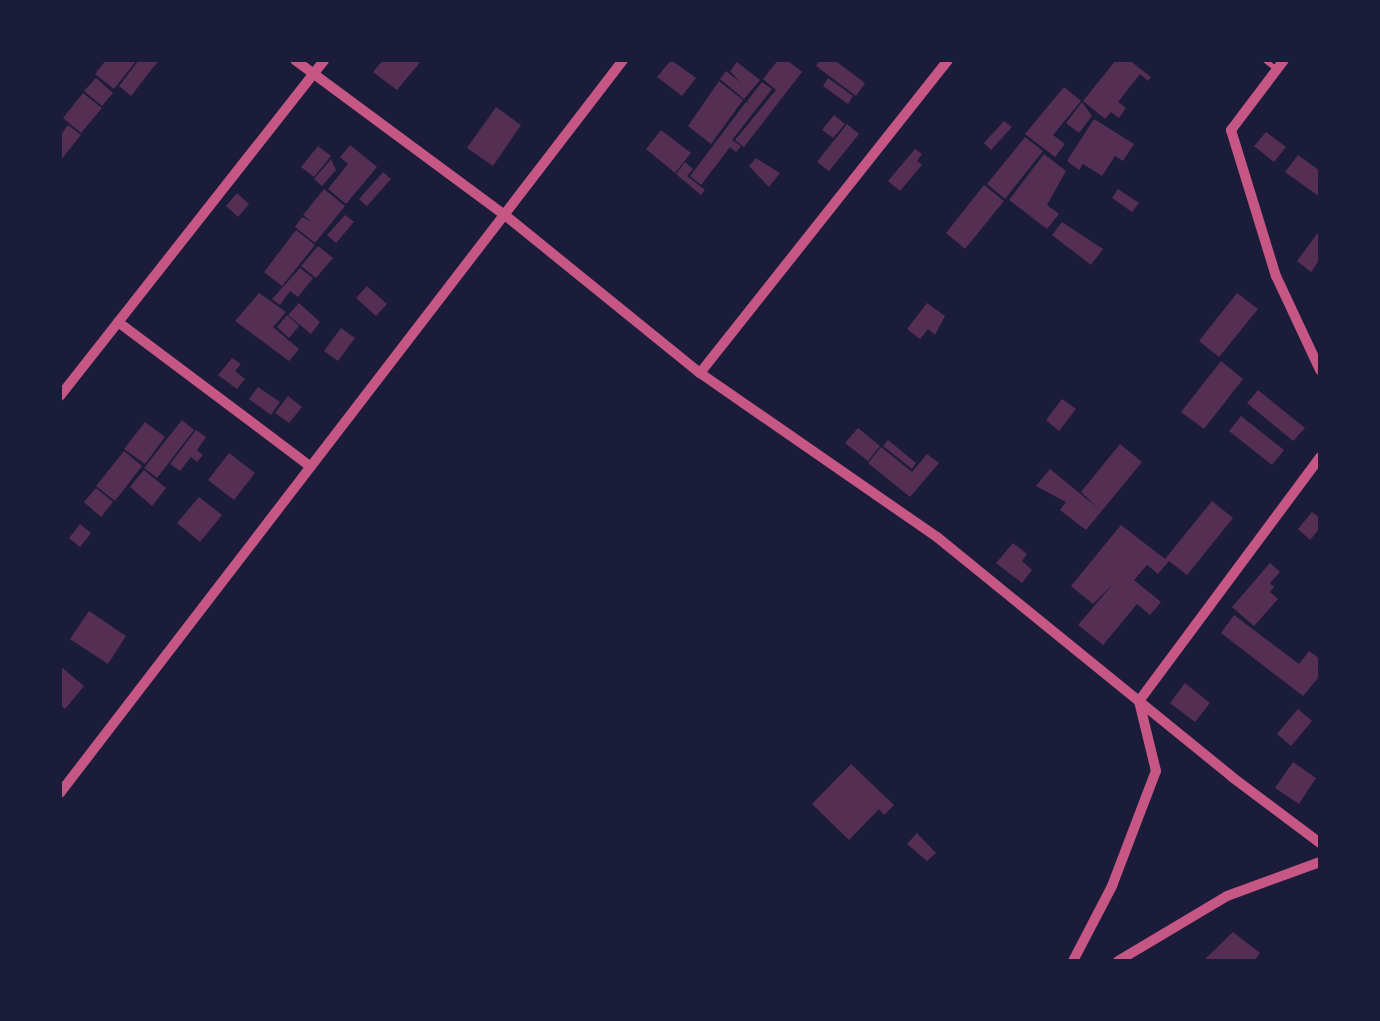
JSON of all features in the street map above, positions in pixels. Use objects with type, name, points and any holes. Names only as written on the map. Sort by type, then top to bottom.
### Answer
[{"type":"street","points":[[295,60],[506,216],[700,373],[937,537],[1320,843]]},
{"type":"street","points":[[60,396],[324,60]]},
{"type":"street","points":[[60,793],[623,60]]},
{"type":"street","points":[[700,373],[948,60]]},
{"type":"street","points":[[1281,65],[1231,130],[1276,276],[1320,370]]},
{"type":"street","points":[[118,322],[312,467]]},
{"type":"street","points":[[1072,961],[1112,886],[1156,772],[1139,701],[1320,456]]},
{"type":"street","points":[[1118,961],[1227,896],[1320,862]]},
{"type":"lane","points":[[1265,60],[1281,65]]},
{"type":"building","points":[[106,60],[137,60],[114,89],[95,74]]},
{"type":"building","points":[[139,60],[159,60],[131,96],[119,86]]},
{"type":"building","points":[[383,60],[422,60],[397,90],[373,72]]},
{"type":"building","points":[[671,60],[696,78],[682,96],[657,77]]},
{"type":"building","points":[[778,60],[787,60],[802,72],[744,147],[735,140],[776,90],[763,79]]},
{"type":"building","points":[[820,60],[834,60],[865,83],[856,96],[816,66]]},
{"type":"building","points":[[1116,60],[1129,60],[1151,77],[1148,81],[1140,74],[1118,102],[1126,108],[1119,118],[1111,112],[1105,119],[1083,101]]},
{"type":"building","points":[[737,62],[760,80],[744,99],[720,79],[726,71],[741,83],[730,71]]},
{"type":"building","points":[[96,78],[113,93],[102,106],[84,91]]},
{"type":"building","points":[[828,78],[853,96],[848,104],[823,86]]},
{"type":"building","points":[[719,81],[743,100],[711,144],[688,126]]},
{"type":"building","points":[[762,82],[772,89],[732,140],[741,146],[736,152],[730,147],[701,185],[690,176],[746,102],[750,104],[747,101]]},
{"type":"building","points":[[1064,87],[1081,101],[1053,135],[1065,144],[1055,157],[1025,134]]},
{"type":"building","points":[[83,93],[102,108],[81,133],[63,118]]},
{"type":"building","points":[[1082,102],[1092,116],[1079,133],[1066,123]]},
{"type":"building","points":[[496,107],[521,125],[493,166],[467,148]]},
{"type":"building","points":[[834,115],[845,124],[833,138],[822,130]]},
{"type":"building","points":[[1094,119],[1134,144],[1123,161],[1115,156],[1102,176],[1083,164],[1079,170],[1067,161]]},
{"type":"building","points":[[1004,121],[1012,127],[991,150],[984,143]]},
{"type":"building","points":[[847,124],[859,134],[829,171],[817,162]]},
{"type":"building","points":[[68,125],[81,135],[60,161],[60,136]]},
{"type":"building","points":[[661,130],[691,153],[675,173],[646,149]]},
{"type":"building","points":[[1266,132],[1286,147],[1274,162],[1254,146]]},
{"type":"building","points":[[1025,137],[1043,151],[1005,199],[987,184]]},
{"type":"building","points":[[350,145],[377,167],[346,204],[328,189],[348,164],[340,157]]},
{"type":"building","points":[[318,146],[331,156],[314,177],[301,167]]},
{"type":"building","points":[[915,149],[922,154],[917,161],[922,165],[900,191],[888,181]]},
{"type":"building","points":[[1044,154],[1066,171],[1047,205],[1059,214],[1047,229],[1009,200]]},
{"type":"building","points":[[1298,155],[1320,171],[1320,197],[1285,172]]},
{"type":"building","points":[[756,158],[780,173],[769,187],[749,166]]},
{"type":"building","points":[[331,159],[336,170],[322,186],[314,179]]},
{"type":"building","points":[[685,162],[693,169],[687,176],[705,190],[701,195],[676,174]]},
{"type":"building","points":[[383,172],[391,179],[367,206],[359,199]]},
{"type":"building","points":[[984,185],[1004,201],[965,249],[946,233]]},
{"type":"building","points":[[324,189],[345,206],[315,243],[295,227],[302,217],[312,222],[303,215]]},
{"type":"building","points":[[1118,189],[1139,203],[1132,212],[1112,198]]},
{"type":"building","points":[[237,193],[249,204],[238,217],[226,206]]},
{"type":"building","points":[[345,215],[354,222],[336,243],[327,235]]},
{"type":"building","points":[[1062,222],[1103,249],[1091,265],[1052,235]]},
{"type":"building","points":[[296,230],[315,245],[282,286],[264,272]]},
{"type":"building","points":[[1320,230],[1320,259],[1311,272],[1297,261]]},
{"type":"building","points":[[318,246],[333,258],[316,278],[301,266]]},
{"type":"building","points":[[300,268],[313,278],[298,297],[290,291],[280,305],[272,299]]},
{"type":"building","points":[[367,286],[387,304],[376,316],[356,298]]},
{"type":"building","points":[[259,293],[286,312],[273,327],[299,349],[289,361],[235,321]]},
{"type":"building","points":[[1237,293],[1258,309],[1219,357],[1199,341]]},
{"type":"building","points":[[299,303],[320,322],[311,334],[288,315]]},
{"type":"building","points":[[927,303],[945,316],[935,335],[928,329],[920,339],[907,329]]},
{"type":"building","points":[[287,315],[299,326],[289,338],[277,327]]},
{"type":"building","points":[[341,328],[355,338],[338,361],[324,351]]},
{"type":"building","points":[[232,358],[241,364],[235,371],[245,379],[237,389],[218,375]]},
{"type":"building","points":[[1221,361],[1243,379],[1204,429],[1181,412]]},
{"type":"building","points":[[258,387],[280,402],[271,415],[249,399]]},
{"type":"building","points":[[1258,390],[1305,428],[1293,441],[1247,403]]},
{"type":"building","points":[[288,396],[302,407],[289,423],[275,413]]},
{"type":"building","points":[[1062,399],[1076,409],[1059,431],[1046,420]]},
{"type":"building","points":[[1241,416],[1284,450],[1272,465],[1229,431]]},
{"type":"building","points":[[182,420],[194,430],[157,478],[144,468]]},
{"type":"building","points":[[145,422],[165,437],[145,464],[124,449]]},
{"type":"building","points":[[858,428],[880,446],[868,461],[845,443]]},
{"type":"building","points":[[196,430],[206,437],[197,450],[203,455],[197,462],[191,457],[180,471],[170,464]]},
{"type":"building","points":[[888,440],[916,463],[912,469],[883,446]]},
{"type":"building","points":[[1120,444],[1142,462],[1086,530],[1060,510],[1066,502],[1036,486],[1050,469],[1099,509],[1081,492]]},
{"type":"building","points":[[881,447],[912,472],[927,454],[939,463],[910,497],[868,463]]},
{"type":"building","points":[[124,451],[142,466],[115,501],[96,486]]},
{"type":"building","points":[[229,453],[255,473],[234,500],[208,480]]},
{"type":"building","points":[[144,470],[166,488],[152,506],[130,487]]},
{"type":"building","points":[[96,488],[113,502],[101,517],[84,502]]},
{"type":"building","points":[[199,497],[222,515],[200,542],[177,523]]},
{"type":"building","points":[[1212,501],[1233,518],[1187,575],[1169,561],[1158,574],[1147,565],[1134,580],[1161,602],[1150,615],[1137,604],[1103,645],[1078,625],[1113,584],[1093,604],[1071,586],[1121,525],[1165,559]]},
{"type":"building","points":[[1312,512],[1320,518],[1320,528],[1310,540],[1298,529]]},
{"type":"building","points":[[80,524],[91,533],[80,547],[69,538]]},
{"type":"building","points":[[1013,543],[1027,554],[1022,561],[1032,570],[1022,583],[996,563]]},
{"type":"building","points":[[1270,563],[1280,572],[1270,583],[1274,587],[1270,592],[1278,599],[1254,626],[1232,607]]},
{"type":"building","points":[[89,611],[126,636],[108,664],[70,639]]},
{"type":"building","points":[[1234,615],[1299,664],[1309,651],[1320,659],[1318,678],[1303,696],[1221,633]]},
{"type":"building","points":[[60,666],[84,686],[65,709],[60,705]]},
{"type":"building","points":[[1185,683],[1210,703],[1195,722],[1170,703]]},
{"type":"building","points":[[1298,709],[1312,721],[1291,746],[1277,734]]},
{"type":"building","points":[[1293,762],[1316,778],[1299,804],[1275,788]]},
{"type":"building","points":[[851,764],[894,805],[884,815],[879,809],[849,840],[812,804]]},
{"type":"building","points":[[917,833],[936,853],[927,861],[907,844]]},
{"type":"building","points":[[1233,932],[1260,953],[1254,961],[1203,961]]}]
